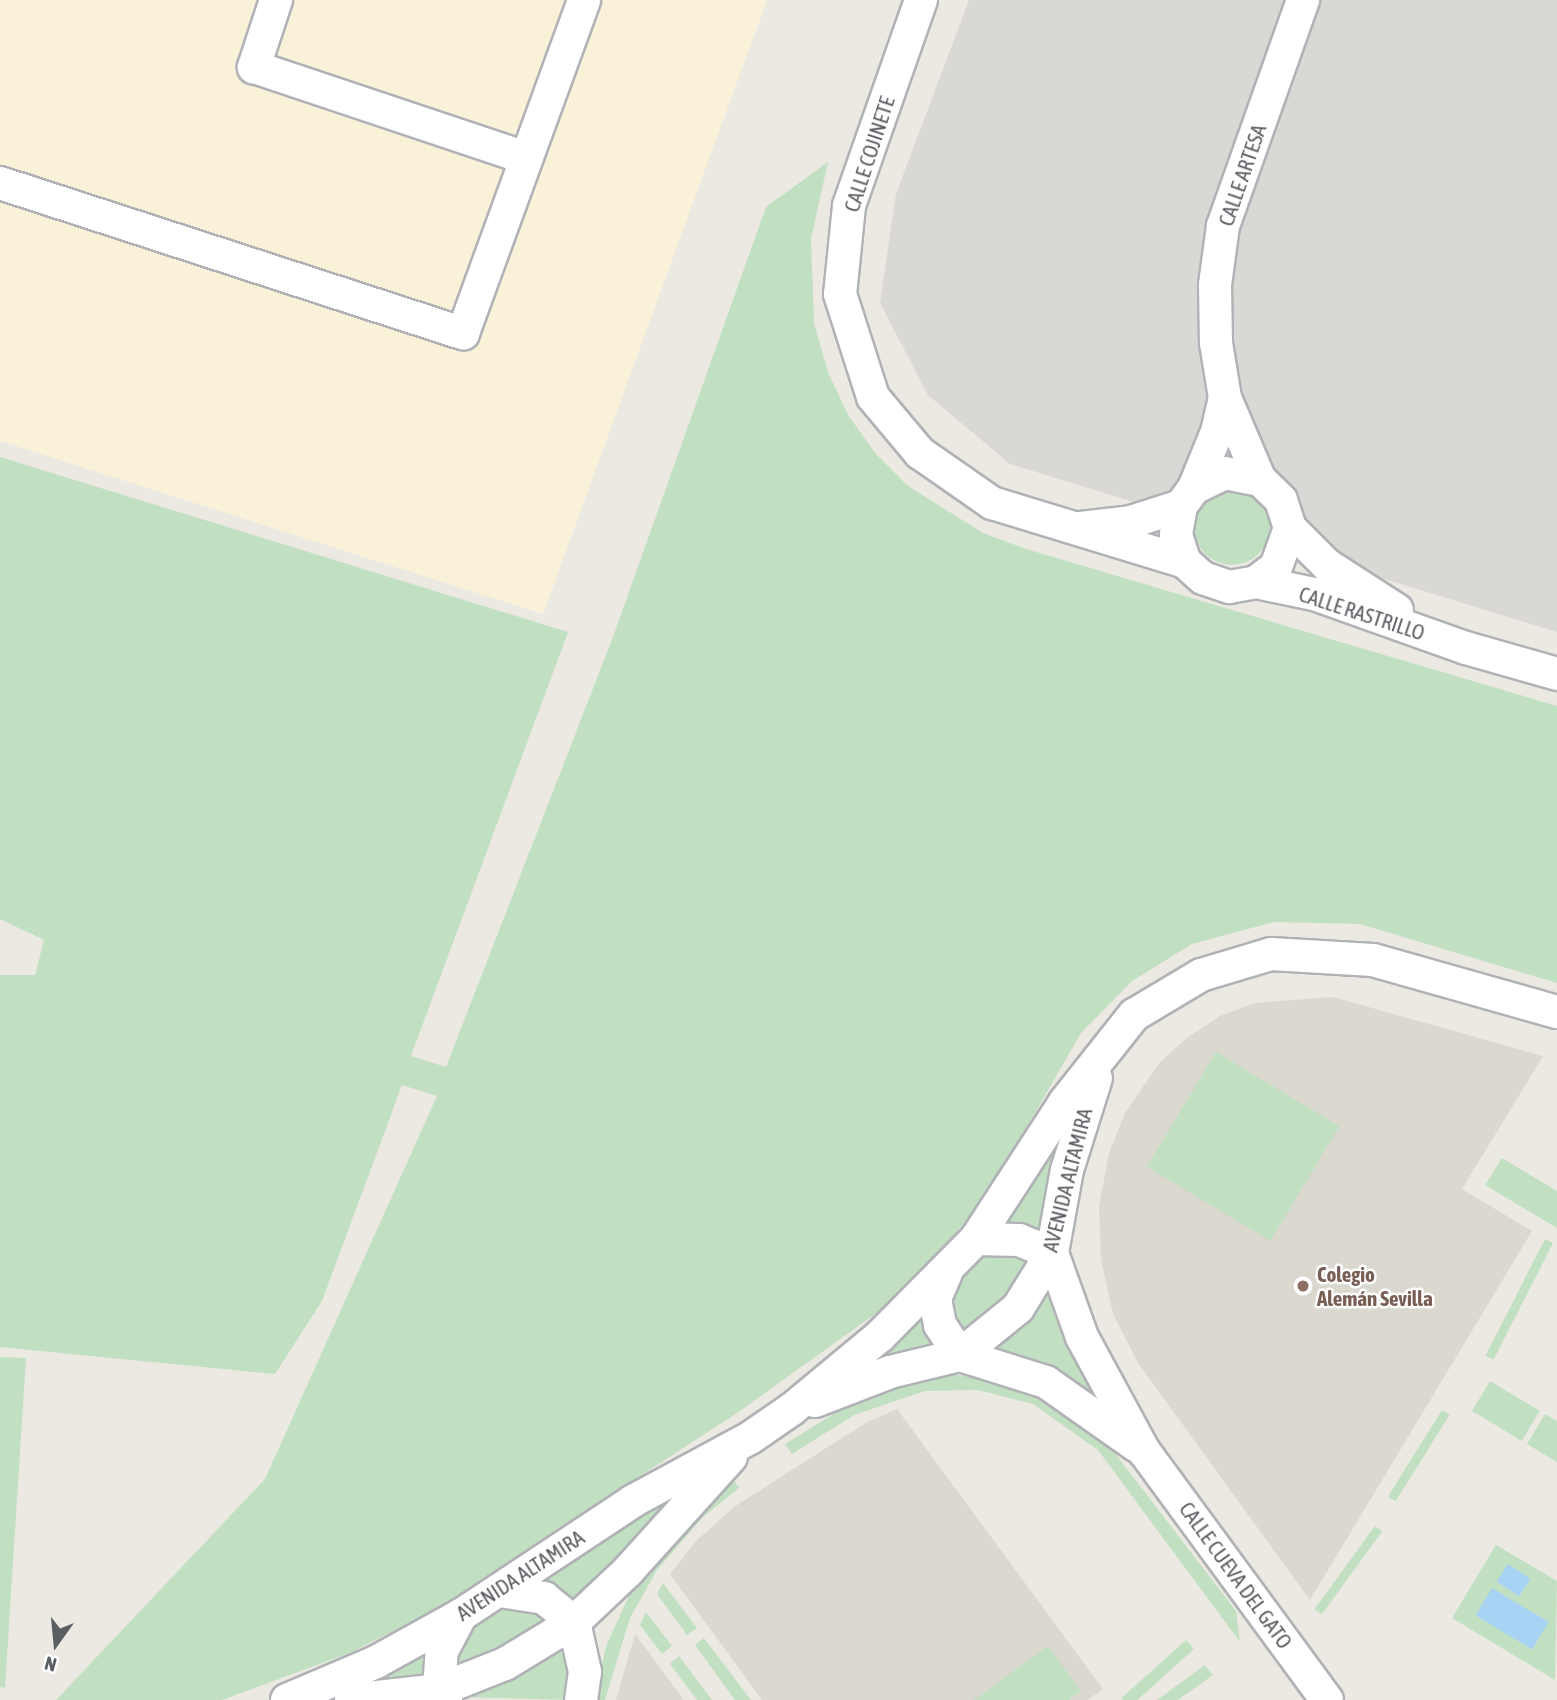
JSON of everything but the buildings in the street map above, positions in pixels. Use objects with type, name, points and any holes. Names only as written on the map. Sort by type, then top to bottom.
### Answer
[{"type":"street","points":[[276,0],[254,67],[526,158]]},
{"type":"street","points":[[0,183],[463,333],[584,0]]},
{"type":"street","name":"CALLE COJINETE","points":[[921,0],[849,206],[839,294],[873,397],[920,453],[992,503],[1073,530],[1185,562]]},
{"type":"street","name":"CALLE ARTESA","points":[[1260,480],[1225,398],[1216,343],[1215,285],[1223,226],[1303,0]]},
{"type":"street","name":"CALLE ARTESA","points":[[1187,497],[1217,432],[1225,398]]},
{"type":"street","points":[[1225,474],[1260,480],[1281,500],[1290,528],[1276,567],[1256,582],[1229,587],[1203,578],[1185,562],[1176,535],[1187,497],[1225,474]]},
{"type":"street","name":"CALLE COJINETE","points":[[1073,530],[1130,522],[1187,497]]},
{"type":"street","name":"CALLE RASTRILLO","points":[[1290,528],[1327,565],[1466,648]]},
{"type":"street","name":"CALLE RASTRILLO","points":[[1256,582],[1314,594],[1466,648],[1557,674]]},
{"type":"street","name":"AVENIDA ALTAMIRA","points":[[287,1700],[376,1662],[461,1615],[633,1501],[747,1438],[792,1409],[946,1273],[976,1239],[1065,1101],[1134,1015],[1201,975],[1271,954],[1373,960],[1557,1012]]},
{"type":"street","name":"AVENIDA ALTAMIRA","points":[[792,1409],[890,1373],[960,1356],[1018,1308],[1052,1253],[1080,1122],[1108,1048]]},
{"type":"street","points":[[976,1239],[1019,1241],[1052,1253],[1082,1337],[1144,1451]]},
{"type":"street","points":[[946,1273],[935,1299],[940,1325],[960,1356],[1046,1382],[1144,1451]]},
{"type":"street","name":"AVENIDA ALTAMIRA","points":[[351,1700],[443,1695],[505,1664],[574,1622],[627,1572],[747,1438]]},
{"type":"street","name":"CALLE CUEVA DEL GATO","points":[[1144,1451],[1327,1700]]},
{"type":"street","points":[[500,1591],[544,1598],[574,1622],[585,1672],[581,1700]]},
{"type":"street","points":[[443,1695],[442,1651],[461,1615]]},
{"type":"shaded area","points":[[0,0],[767,0],[543,614],[0,441]]},
{"type":"shaded area","points":[[969,0],[1557,0],[1557,632],[1010,464],[928,395],[880,303],[896,194]]},
{"type":"shaded area","name":"Colegio Alemán Sevilla","points":[[1333,997],[1543,1056],[1462,1189],[1532,1231],[1310,1600],[1138,1363],[1113,1314],[1101,1259],[1099,1206],[1109,1153],[1125,1113],[1160,1062],[1188,1037],[1220,1016],[1255,1003]]},
{"type":"shaded area","points":[[897,1409],[1103,1689],[1088,1700],[762,1700],[670,1574],[696,1541],[734,1507],[867,1422]]},
{"type":"shaded area","points":[[635,1634],[684,1700],[616,1700]]},
{"type":"green space","points":[[828,162],[811,239],[814,323],[828,372],[848,415],[876,454],[908,486],[983,533],[1026,549],[1557,706],[1557,983],[1360,924],[1274,922],[1192,944],[1132,981],[1081,1033],[1009,1158],[971,1215],[935,1257],[885,1307],[737,1413],[436,1609],[352,1652],[222,1700],[56,1700],[265,1479],[437,1096],[402,1085],[322,1301],[275,1374],[0,1347],[0,975],[35,975],[44,940],[0,919],[0,457],[568,632],[411,1056],[446,1067],[613,637],[766,207]]},
{"type":"green space","points":[[1232,489],[1247,492],[1259,500],[1267,512],[1270,527],[1267,542],[1259,554],[1247,562],[1232,565],[1217,562],[1205,554],[1197,542],[1194,527],[1197,512],[1205,500],[1217,492]]},
{"type":"green space","points":[[1216,1052],[1339,1126],[1270,1241],[1147,1167]]},
{"type":"green space","points":[[1060,1132],[1064,1133],[1045,1234],[1004,1226]]},
{"type":"green space","points":[[1502,1158],[1557,1191],[1557,1228],[1485,1185]]},
{"type":"green space","points":[[1545,1239],[1553,1243],[1494,1360],[1486,1356]]},
{"type":"green space","points":[[1013,1251],[1035,1260],[1012,1296],[963,1337],[953,1314],[957,1282],[985,1255]]},
{"type":"green space","points":[[1053,1279],[1110,1406],[984,1353]]},
{"type":"green space","points":[[926,1311],[941,1345],[864,1370]]},
{"type":"green space","points":[[0,1357],[26,1358],[5,1688],[0,1687]]},
{"type":"green space","points":[[956,1375],[995,1379],[1035,1392],[1104,1439],[1236,1611],[1240,1642],[1098,1450],[1033,1404],[978,1390],[925,1391],[854,1415],[792,1454],[785,1444],[866,1394],[933,1376]]},
{"type":"green space","points":[[1490,1381],[1540,1411],[1522,1441],[1472,1411]]},
{"type":"green space","points":[[1442,1410],[1450,1415],[1396,1501],[1388,1497]]},
{"type":"green space","points":[[1545,1414],[1557,1421],[1557,1462],[1527,1444]]},
{"type":"green space","points":[[733,1479],[739,1488],[702,1518],[657,1570],[630,1618],[605,1700],[593,1700],[607,1644],[634,1585],[713,1493]]},
{"type":"green space","points":[[672,1491],[675,1496],[575,1607],[535,1582]]},
{"type":"green space","points":[[1375,1526],[1382,1531],[1322,1615],[1314,1609]]},
{"type":"green space","points":[[1496,1545],[1557,1581],[1555,1680],[1452,1618]]},
{"type":"green space","points":[[663,1583],[697,1628],[687,1635],[657,1594]]},
{"type":"green space","points":[[504,1608],[541,1613],[551,1624],[456,1672],[453,1658],[473,1623]]},
{"type":"green space","points":[[646,1612],[672,1646],[662,1654],[640,1625]]},
{"type":"green space","points":[[704,1638],[751,1700],[735,1700],[695,1645]]},
{"type":"green space","points":[[1186,1640],[1194,1649],[1137,1700],[1121,1698]]},
{"type":"green space","points":[[567,1643],[570,1700],[461,1697]]},
{"type":"green space","points":[[1048,1646],[1081,1691],[1069,1700],[974,1700]]},
{"type":"green space","points":[[427,1649],[428,1680],[348,1691]]},
{"type":"green space","points":[[679,1656],[712,1700],[697,1700],[670,1664]]},
{"type":"green space","points":[[1205,1665],[1213,1675],[1178,1700],[1157,1700]]},
{"type":"water","points":[[1508,1564],[1531,1579],[1519,1596],[1497,1582]]},
{"type":"water","points":[[1492,1588],[1549,1622],[1532,1649],[1476,1615]]},
{"type":"place","name":"Colegio Alemán Sevilla","points":[[1303,1286]]}]
